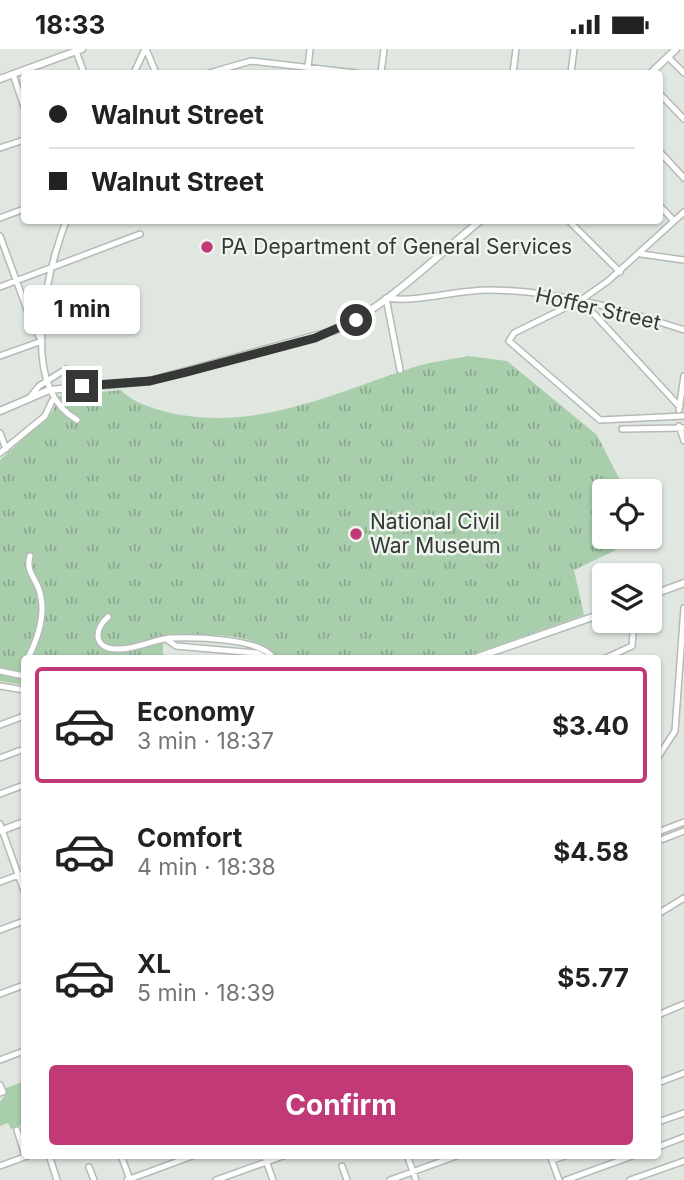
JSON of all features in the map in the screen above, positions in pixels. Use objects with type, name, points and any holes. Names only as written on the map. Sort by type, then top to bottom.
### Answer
[{"type":"main road","points":[[654,70],[676,49]]},
{"type":"main road","points":[[24,70],[79,50]]},
{"type":"main road","points":[[0,79],[21,71]]},
{"type":"main road","points":[[0,411],[49,390],[150,381],[315,338],[356,320],[476,224]]},
{"type":"main road","points":[[662,591],[684,583]]},
{"type":"main road","points":[[484,655],[592,617]]},
{"type":"main road","points":[[1,828],[21,823]]},
{"type":"street","points":[[135,70],[145,49]]},
{"type":"street","points":[[145,49],[155,70]]},
{"type":"street","points":[[308,67],[310,49]]},
{"type":"street","points":[[381,70],[384,49]]},
{"type":"street","points":[[513,70],[516,49]]},
{"type":"street","points":[[571,70],[574,49]]},
{"type":"street","points":[[79,50],[83,70]]},
{"type":"street","points":[[668,57],[684,73]]},
{"type":"street","points":[[220,70],[251,61],[332,70]]},
{"type":"street","points":[[13,74],[21,98]]},
{"type":"street","points":[[663,97],[684,119]]},
{"type":"street","points":[[0,148],[21,140]]},
{"type":"street","points":[[663,155],[684,178]]},
{"type":"street","points":[[663,209],[674,221]]},
{"type":"street","points":[[0,218],[21,210]]},
{"type":"street","points":[[684,212],[620,272],[581,300],[514,333],[509,341],[600,420],[681,416],[684,376]]},
{"type":"street","points":[[65,224],[49,268],[42,341],[46,382],[52,398],[59,409],[77,420]]},
{"type":"street","points":[[572,224],[620,272]]},
{"type":"street","points":[[0,287],[140,235]]},
{"type":"street","points":[[0,236],[42,341]]},
{"type":"street","points":[[641,254],[684,260]]},
{"type":"street","name":"Hoffer Street","points":[[386,298],[490,290],[525,292],[581,300],[684,330]]},
{"type":"street","points":[[386,298],[400,370]]},
{"type":"street","points":[[581,300],[680,407]]},
{"type":"street","points":[[0,356],[42,341]]},
{"type":"street","points":[[31,396],[66,369]]},
{"type":"street","points":[[0,453],[46,416],[51,410],[52,398]]},
{"type":"street","points":[[622,429],[681,427],[684,441]]},
{"type":"street","points":[[0,433],[6,449]]},
{"type":"street","points":[[29,655],[35,642],[41,608],[40,590],[28,568],[30,557]]},
{"type":"street","points":[[661,753],[674,731],[682,659],[684,608]]},
{"type":"street","points":[[108,617],[97,629],[100,642],[107,647],[129,648],[166,639],[245,643],[272,655]]},
{"type":"street","points":[[610,655],[632,646],[633,633]]},
{"type":"street","points":[[166,639],[176,646],[261,655]]},
{"type":"street","points":[[0,671],[21,675]]},
{"type":"street","points":[[1,687],[21,690]]},
{"type":"street","points":[[0,725],[21,717]]},
{"type":"street","points":[[674,731],[684,728]]},
{"type":"street","points":[[661,743],[668,745]]},
{"type":"street","points":[[0,758],[21,750]]},
{"type":"street","points":[[0,794],[21,786]]},
{"type":"street","points":[[661,831],[684,822]]},
{"type":"street","points":[[1,828],[21,872]]},
{"type":"street","points":[[661,840],[684,831]]},
{"type":"street","points":[[0,882],[21,874]]},
{"type":"street","points":[[661,912],[684,898]]},
{"type":"street","points":[[0,930],[21,922]]},
{"type":"street","points":[[0,995],[21,986]]},
{"type":"street","points":[[661,1014],[684,1004]]},
{"type":"street","points":[[0,1060],[21,1052]]},
{"type":"street","points":[[661,1082],[684,1073]]},
{"type":"street","points":[[0,1085],[1,1092]]},
{"type":"street","points":[[661,1121],[684,1113]]},
{"type":"street","points":[[16,1130],[21,1141]]},
{"type":"street","points":[[661,1146],[684,1137]]},
{"type":"street","points":[[0,1166],[21,1157]]},
{"type":"street","points":[[50,1159],[57,1180]]},
{"type":"street","points":[[122,1159],[129,1180],[184,1159]]},
{"type":"street","points":[[266,1159],[273,1180]]},
{"type":"street","points":[[216,1180],[275,1159]]},
{"type":"street","points":[[408,1159],[416,1180]]},
{"type":"street","points":[[390,1180],[447,1159]]},
{"type":"street","points":[[551,1159],[559,1180]]},
{"type":"street","points":[[566,1180],[624,1159]]},
{"type":"street","points":[[630,1180],[684,1161]]},
{"type":"street","points":[[342,1166],[347,1180]]},
{"type":"street","points":[[89,1167],[94,1180]]},
{"type":"green space","points":[[468,356],[507,361],[597,435],[619,479],[592,479],[592,549],[615,549],[574,570],[584,615],[471,655],[273,655],[254,642],[207,635],[163,641],[163,655],[21,655],[21,684],[0,681],[0,460],[53,411],[59,396],[121,390],[140,403],[163,411],[195,417],[227,418],[258,415],[320,400],[418,366]]},
{"type":"green space","points":[[21,1082],[21,1125],[11,1129],[8,1123],[0,1126],[0,1102],[6,1094],[4,1089]]},
{"type":"place","name":"PA Department of General Services","points":[[207,247]]},
{"type":"place","name":"National Civil War Museum","points":[[356,534]]},
{"type":"route","points":[[82,386],[150,381],[315,338],[356,320]]}]
